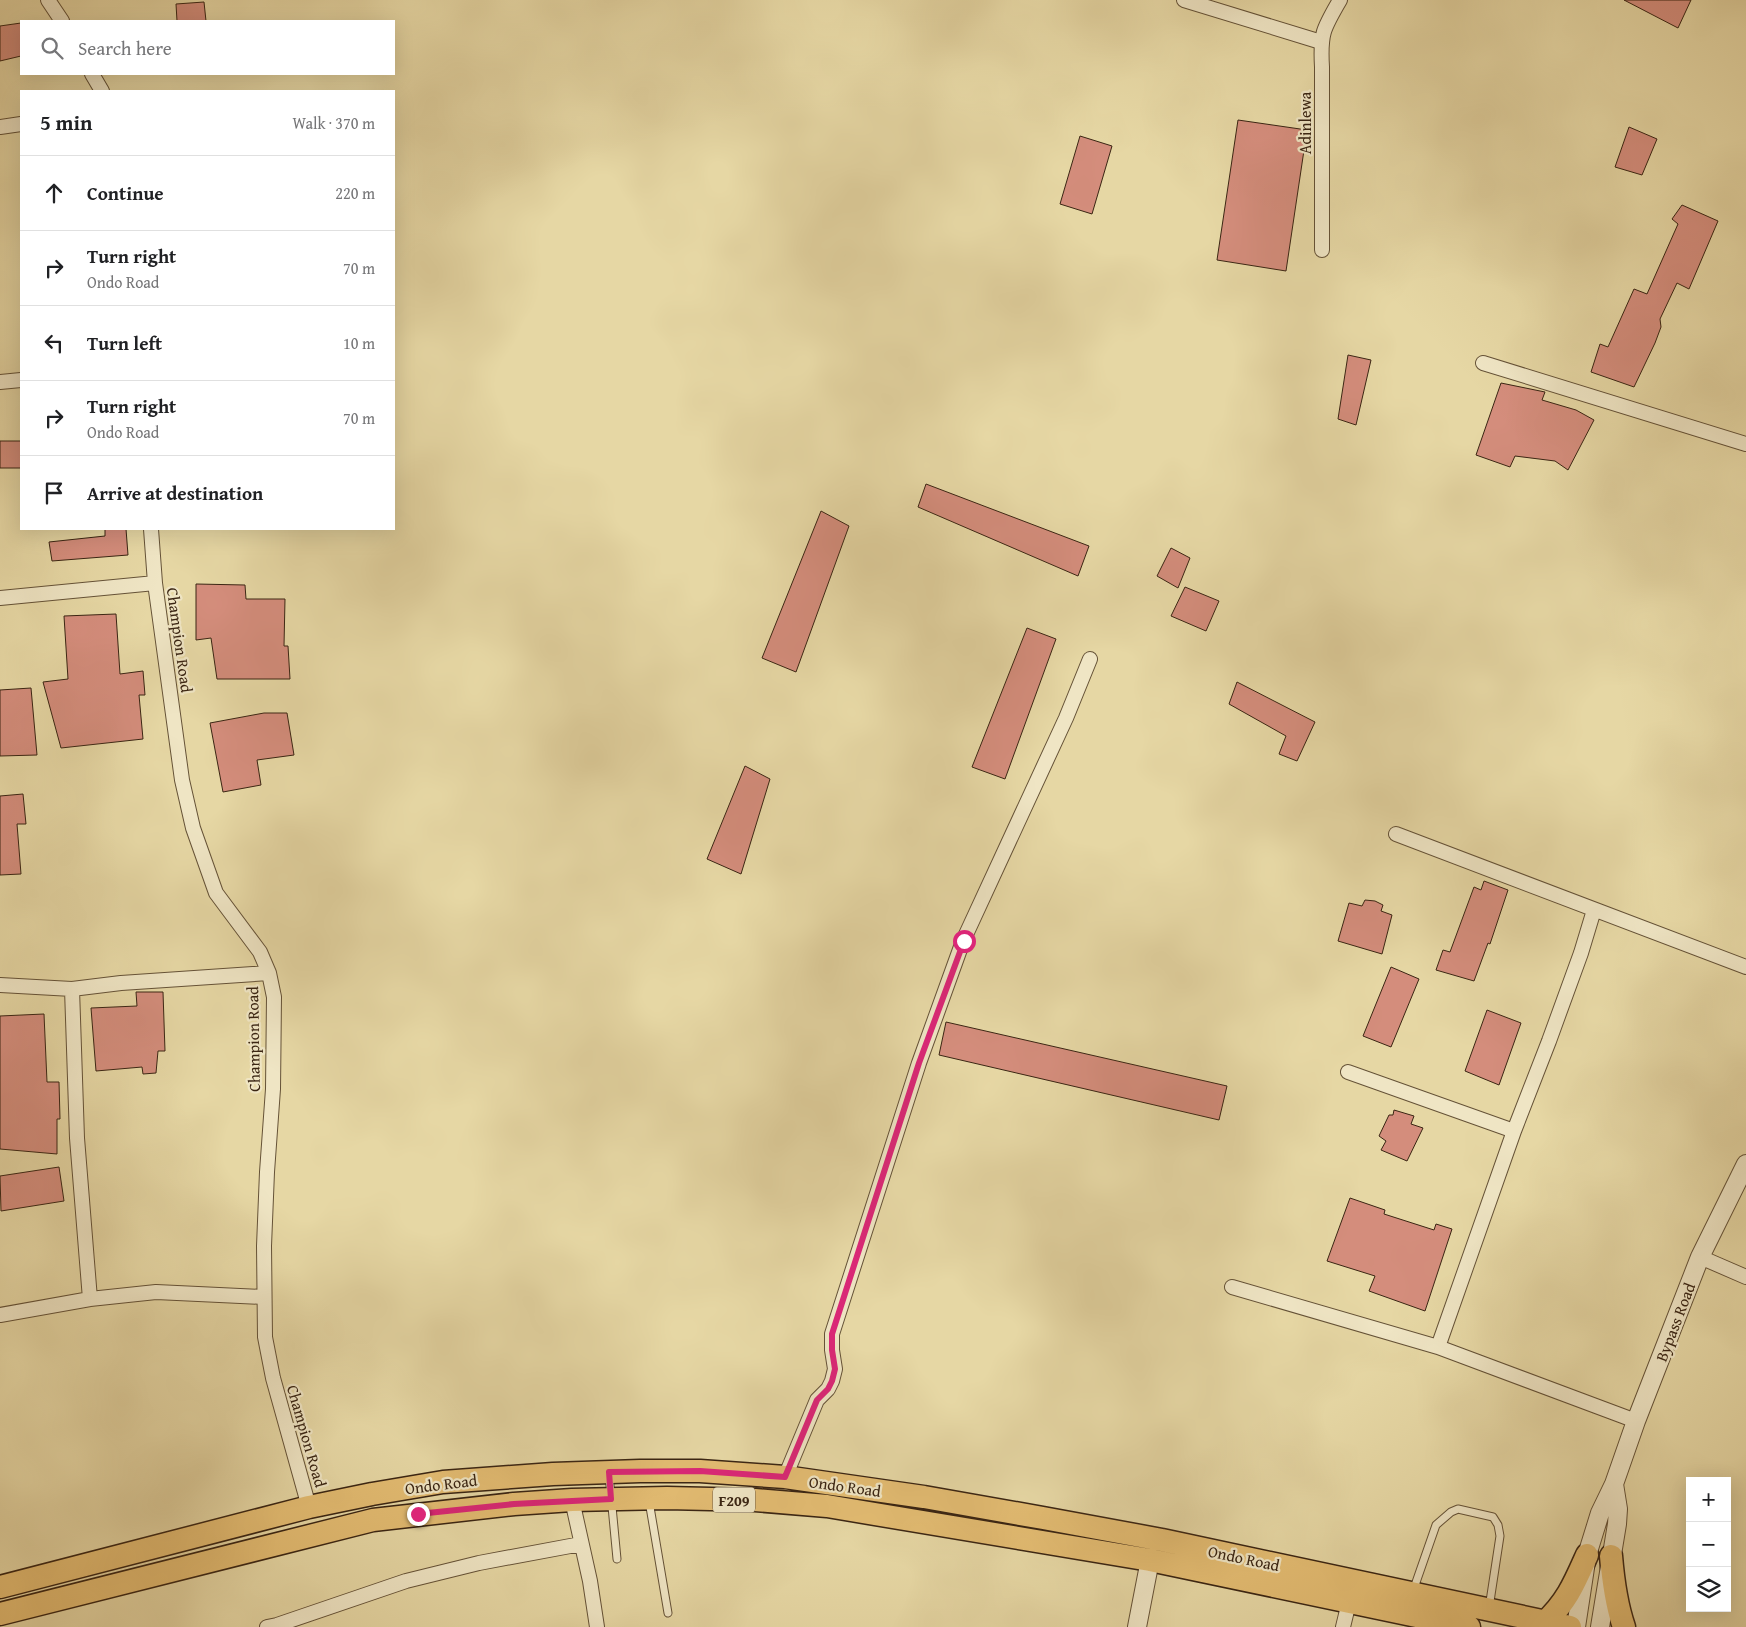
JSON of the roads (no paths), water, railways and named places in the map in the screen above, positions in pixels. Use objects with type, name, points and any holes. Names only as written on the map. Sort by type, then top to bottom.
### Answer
[{"type":"main road","name":"Ondo Road","points":[[0,1587],[309,1507],[443,1482],[553,1474],[700,1471],[785,1477],[924,1497],[1043,1518],[1162,1540],[1544,1623],[1570,1627]]},
{"type":"main road","name":"Ondo Road","points":[[0,1614],[373,1520],[514,1504],[649,1498],[755,1500],[827,1506],[1150,1560],[1469,1627]]},
{"type":"main road","points":[[1039,1542],[1043,1518]]},
{"type":"main road","points":[[1544,1623],[1568,1596],[1587,1555]]},
{"type":"main road","points":[[1611,1556],[1613,1582],[1624,1627]]},
{"type":"street","points":[[48,0],[61,20]]},
{"type":"street","points":[[1184,0],[1321,42]]},
{"type":"street","name":"Adinlewa","points":[[1322,250],[1321,42],[1326,24],[1340,0]]},
{"type":"street","points":[[93,75],[101,90]]},
{"type":"street","points":[[0,126],[20,124]]},
{"type":"street","points":[[1483,363],[1746,444]]},
{"type":"street","points":[[0,382],[20,380]]},
{"type":"street","name":"Champion Road","points":[[151,530],[155,583],[182,780],[193,828],[216,893],[260,952],[269,974],[274,997],[273,1089],[267,1172],[265,1337],[273,1378],[309,1507]]},
{"type":"street","points":[[0,598],[155,583]]},
{"type":"street","points":[[785,1477],[817,1400],[828,1389],[832,1381],[835,1369],[832,1334],[919,1063],[960,951],[1066,718],[1090,659]]},
{"type":"street","points":[[1396,834],[1746,967]]},
{"type":"street","points":[[1438,1347],[1594,910]]},
{"type":"street","points":[[0,985],[72,989],[121,983],[269,974]]},
{"type":"street","points":[[72,989],[76,1138],[90,1299]]},
{"type":"street","points":[[1348,1072],[1514,1130]]},
{"type":"street","name":"Bypass Road","points":[[1576,1627],[1587,1555],[1600,1513],[1614,1484],[1636,1421],[1700,1257],[1746,1164]]},
{"type":"street","points":[[1700,1257],[1746,1277]]},
{"type":"street","points":[[1232,1287],[1438,1347],[1636,1421]]},
{"type":"street","points":[[0,1315],[90,1299],[156,1292],[264,1296]]},
{"type":"street","points":[[1600,1627],[1615,1539],[1618,1509],[1614,1484]]},
{"type":"street","points":[[572,1500],[590,1581],[597,1627]]},
{"type":"street","points":[[274,1626],[406,1581],[479,1563],[581,1544]]},
{"type":"street","points":[[1137,1627],[1150,1560]]},
{"type":"street","points":[[1343,1627],[1349,1602]]},
{"type":"lane","points":[[609,1472],[617,1559]]},
{"type":"lane","points":[[649,1498],[668,1613]]},
{"type":"lane","points":[[1412,1594],[1436,1525],[1451,1512],[1458,1509],[1493,1517],[1498,1525],[1500,1536],[1488,1611]]}]
